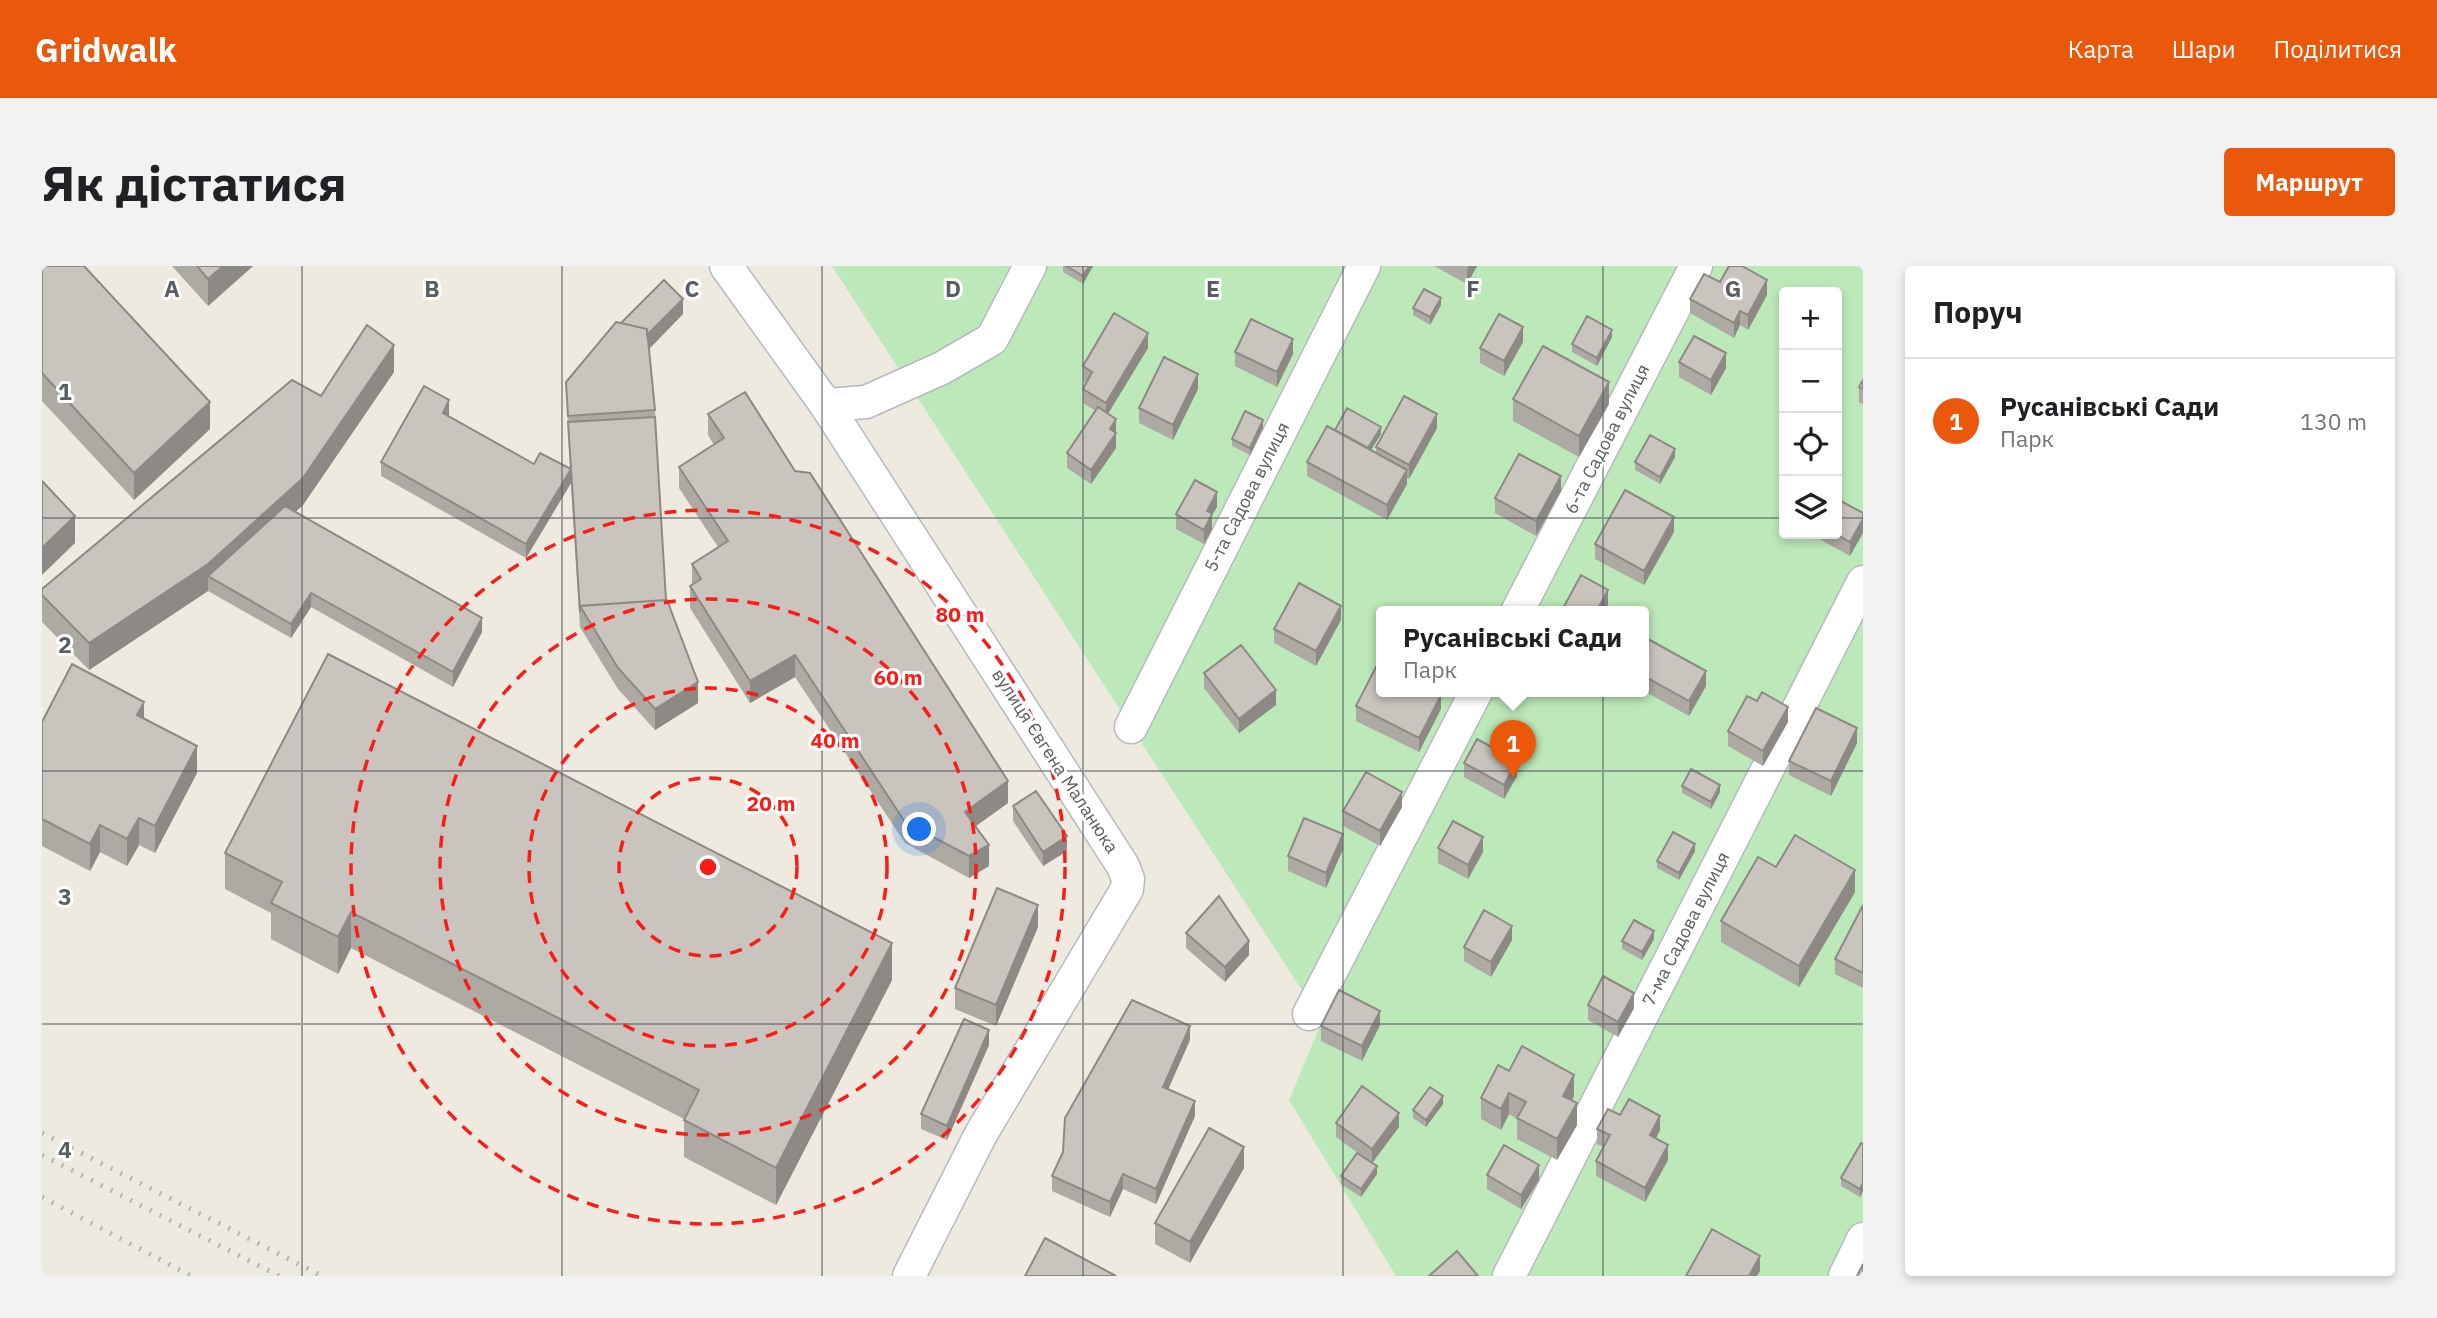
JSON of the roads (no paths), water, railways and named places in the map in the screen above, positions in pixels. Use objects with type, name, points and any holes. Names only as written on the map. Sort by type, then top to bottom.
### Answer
[{"type":"street","name":"вулиця Євгена Маланюка","points":[[726,266],[826,405],[1116,855],[1128,879],[1127,889],[981,1134],[909,1276]]},
{"type":"street","points":[[826,405],[866,402],[942,368],[992,339],[1030,266]]},
{"type":"street","name":"5-та Садова вулиця","points":[[1131,727],[1364,266]]},
{"type":"street","name":"6-та Садова вулиця","points":[[1520,606],[1696,266]]},
{"type":"street","name":"7-ма Садова вулиця","points":[[1509,1276],[1863,582]]},
{"type":"street","points":[[1309,1014],[1473,697]]},
{"type":"street","points":[[1844,1276],[1863,1239]]},
{"type":"railway","points":[[42,1133],[322,1276]]},
{"type":"railway","points":[[42,1155],[279,1276]]},
{"type":"railway","points":[[42,1197],[191,1276]]},
{"type":"place","name":"Русанівські Сади","points":[[1513,778]]}]
